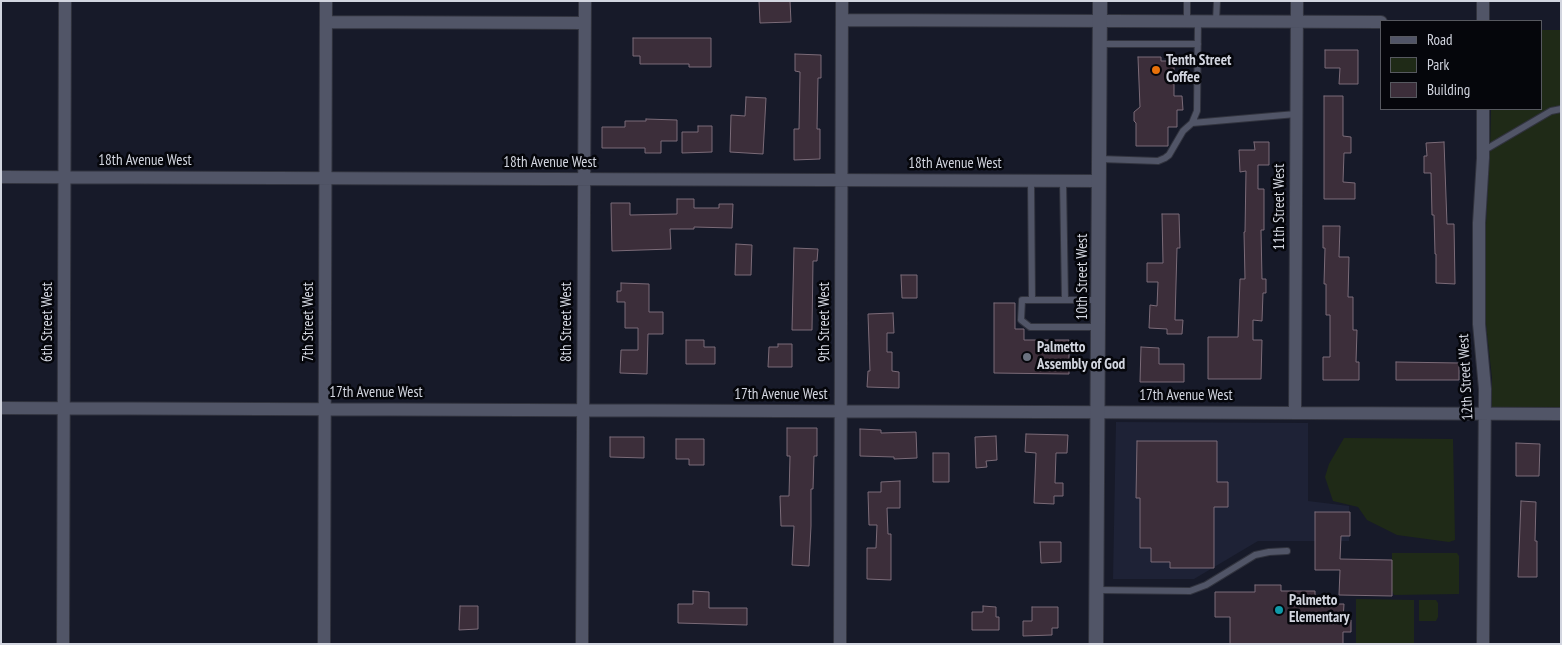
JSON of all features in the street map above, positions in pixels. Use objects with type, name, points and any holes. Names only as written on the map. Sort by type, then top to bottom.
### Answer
[{"type":"street","name":"6th Street West","points":[[62,644],[65,1]]},
{"type":"street","name":"7th Street West","points":[[324,644],[326,1]]},
{"type":"street","name":"8th Street West","points":[[582,644],[585,1]]},
{"type":"street","name":"9th Street West","points":[[840,644],[842,1]]},
{"type":"street","name":"10th Street West","points":[[1096,644],[1100,1]]},
{"type":"street","name":"11th Street West","points":[[1295,413],[1297,1]]},
{"type":"street","points":[[1483,20],[1484,1]]},
{"type":"street","points":[[842,20],[1380,22]]},
{"type":"street","points":[[326,22],[585,23]]},
{"type":"street","name":"12th Street West","points":[[1483,110],[1479,223],[1479,324],[1485,384],[1483,644]]},
{"type":"street","name":"18th Avenue West","points":[[1,177],[1099,181]]},
{"type":"street","name":"17th Avenue West","points":[[1,408],[1561,414]]},
{"type":"lane","points":[[1100,159],[1158,161],[1169,155],[1178,138],[1192,123],[1197,111],[1198,44],[1187,1]]},
{"type":"lane","points":[[1216,1],[1216,21]]},
{"type":"lane","points":[[1100,44],[1198,44]]},
{"type":"lane","points":[[1483,151],[1551,111],[1561,109]]},
{"type":"lane","points":[[1192,123],[1296,114]]},
{"type":"lane","points":[[1031,181],[1032,300]]},
{"type":"lane","points":[[1063,181],[1065,300]]},
{"type":"lane","points":[[1099,300],[1022,300],[1021,320],[1030,327],[1099,327]]},
{"type":"lane","points":[[1097,590],[1190,591],[1206,586],[1255,555],[1287,551]]},
{"type":"shaded area","points":[[1116,422],[1308,423],[1308,501],[1349,506],[1349,541],[1258,541],[1194,579],[1113,579]]},
{"type":"green space","points":[[1542,30],[1561,30],[1561,407],[1492,407],[1492,378],[1486,324],[1486,224],[1491,110],[1542,110]]},
{"type":"green space","points":[[1344,438],[1453,439],[1455,540],[1449,542],[1397,535],[1367,520],[1358,507],[1333,501],[1325,477],[1329,464]]},
{"type":"green space","points":[[1392,553],[1457,553],[1459,556],[1459,594],[1394,595],[1392,591]]},
{"type":"green space","points":[[1356,599],[1414,600],[1414,644],[1356,644]]},
{"type":"green space","points":[[1419,600],[1436,600],[1438,603],[1438,617],[1436,621],[1419,621]]},
{"type":"building","points":[[759,1],[790,1],[791,22],[760,23]]},
{"type":"building","points":[[633,38],[711,38],[711,67],[689,67],[689,64],[640,64],[640,56],[633,56]]},
{"type":"building","points":[[1325,50],[1358,50],[1358,84],[1339,84],[1340,68],[1325,68]]},
{"type":"building","points":[[795,54],[821,55],[821,78],[818,78],[817,129],[820,129],[820,159],[794,160],[794,129],[799,129],[800,72],[795,71]]},
{"type":"building","points":[[1138,57],[1161,57],[1161,61],[1174,61],[1174,96],[1182,96],[1183,110],[1177,110],[1177,127],[1168,127],[1168,146],[1136,146],[1134,112],[1140,107]]},
{"type":"building","points":[[1324,96],[1343,96],[1343,136],[1351,137],[1351,153],[1344,153],[1343,182],[1355,183],[1355,199],[1324,199]]},
{"type":"building","points":[[746,97],[766,98],[763,154],[730,152],[731,115],[745,116]]},
{"type":"building","points":[[646,119],[677,120],[677,141],[661,141],[661,153],[645,153],[645,148],[602,148],[602,127],[625,127],[625,121],[646,121]]},
{"type":"building","points":[[698,126],[712,126],[712,152],[682,153],[682,132],[698,132]]},
{"type":"building","points":[[1254,142],[1269,142],[1269,165],[1258,165],[1258,189],[1264,189],[1264,230],[1261,230],[1262,279],[1266,279],[1266,293],[1263,293],[1262,321],[1253,320],[1253,340],[1262,340],[1261,379],[1208,379],[1208,337],[1238,337],[1240,279],[1245,279],[1246,171],[1240,172],[1239,150],[1255,150]]},
{"type":"building","points":[[1444,142],[1447,224],[1454,224],[1455,284],[1436,283],[1431,173],[1424,173],[1424,156],[1427,156],[1426,143]]},
{"type":"building","points":[[677,199],[694,199],[694,208],[719,208],[719,204],[733,204],[732,228],[694,227],[694,229],[670,229],[671,249],[612,251],[611,203],[630,203],[630,215],[677,214]]},
{"type":"building","points":[[1162,214],[1179,214],[1180,248],[1177,248],[1175,320],[1183,320],[1182,334],[1167,334],[1167,329],[1149,328],[1150,305],[1157,306],[1158,282],[1147,282],[1147,263],[1163,263]]},
{"type":"building","points":[[1323,226],[1340,226],[1339,257],[1349,257],[1348,297],[1353,297],[1353,330],[1357,330],[1356,362],[1359,362],[1359,380],[1323,380],[1323,357],[1330,357],[1330,315],[1326,315]]},
{"type":"building","points":[[736,244],[752,245],[751,275],[735,275]]},
{"type":"building","points":[[794,248],[818,249],[817,261],[813,261],[812,330],[792,330]]},
{"type":"building","points":[[901,275],[917,275],[917,298],[902,298]]},
{"type":"building","points":[[621,283],[649,284],[649,312],[663,312],[663,334],[648,334],[647,374],[620,373],[621,350],[638,350],[638,328],[625,328],[625,302],[617,302],[617,291],[621,291]]},
{"type":"building","points":[[994,303],[1015,303],[1015,329],[1024,329],[1024,340],[1069,340],[1069,374],[994,373]]},
{"type":"building","points":[[893,313],[894,333],[887,333],[887,352],[892,352],[892,371],[899,372],[899,388],[867,387],[868,371],[870,371],[868,314]]},
{"type":"building","points":[[686,340],[704,340],[704,347],[715,347],[715,364],[686,364]]},
{"type":"building","points":[[778,344],[792,344],[792,367],[768,367],[769,347],[778,347]]},
{"type":"building","points":[[1141,347],[1159,348],[1159,364],[1184,364],[1184,382],[1140,382]]},
{"type":"building","points":[[1396,362],[1459,363],[1459,380],[1396,380]]},
{"type":"building","points":[[787,428],[817,428],[817,456],[814,456],[813,489],[811,489],[809,566],[792,565],[794,526],[781,526],[780,496],[789,496],[790,456],[787,456]]},
{"type":"building","points":[[860,429],[881,430],[881,433],[916,432],[917,458],[894,459],[894,457],[860,456]]},
{"type":"building","points":[[1026,434],[1068,435],[1067,453],[1056,453],[1055,483],[1063,483],[1063,496],[1054,496],[1054,504],[1034,503],[1036,453],[1025,452]]},
{"type":"building","points":[[996,436],[997,460],[986,461],[987,467],[976,468],[975,437]]},
{"type":"building","points":[[610,437],[644,437],[644,458],[610,457]]},
{"type":"building","points":[[676,439],[704,439],[704,465],[689,465],[689,459],[676,459]]},
{"type":"building","points":[[1137,441],[1217,441],[1217,482],[1228,482],[1228,507],[1214,507],[1214,568],[1170,568],[1170,562],[1151,562],[1151,548],[1140,548],[1140,498],[1136,498]]},
{"type":"building","points":[[1516,443],[1540,444],[1539,476],[1516,476]]},
{"type":"building","points":[[933,453],[949,453],[949,482],[933,482]]},
{"type":"building","points":[[900,481],[900,508],[887,508],[888,534],[891,534],[891,580],[867,579],[867,548],[876,548],[877,525],[869,525],[868,492],[881,492],[881,482]]},
{"type":"building","points":[[1521,501],[1536,502],[1535,541],[1537,541],[1537,577],[1518,577]]},
{"type":"building","points":[[1315,512],[1350,512],[1350,536],[1341,536],[1340,559],[1392,560],[1392,596],[1339,595],[1340,570],[1315,570]]},
{"type":"building","points":[[1040,542],[1061,542],[1061,562],[1041,563]]},
{"type":"building","name":"Palmetto Elementary","points":[[1255,585],[1281,585],[1281,591],[1315,591],[1315,604],[1344,604],[1343,620],[1351,620],[1351,632],[1343,632],[1343,644],[1230,644],[1230,617],[1215,617],[1215,592],[1255,592]]},
{"type":"building","points":[[693,591],[709,592],[709,608],[747,608],[747,625],[678,623],[678,604],[693,604]]},
{"type":"building","points":[[460,606],[478,606],[478,629],[459,630]]},
{"type":"building","points":[[983,606],[996,607],[996,617],[999,617],[999,630],[972,630],[972,612],[983,612]]},
{"type":"building","points":[[1032,607],[1058,607],[1058,628],[1052,628],[1052,635],[1023,636],[1023,621],[1032,621]]},
{"type":"place","name":"Tenth Street Coffee","points":[[1156,70]]},
{"type":"place","name":"Palmetto Assembly of God","points":[[1027,357]]},
{"type":"place","name":"Palmetto Elementary","points":[[1279,610]]}]
